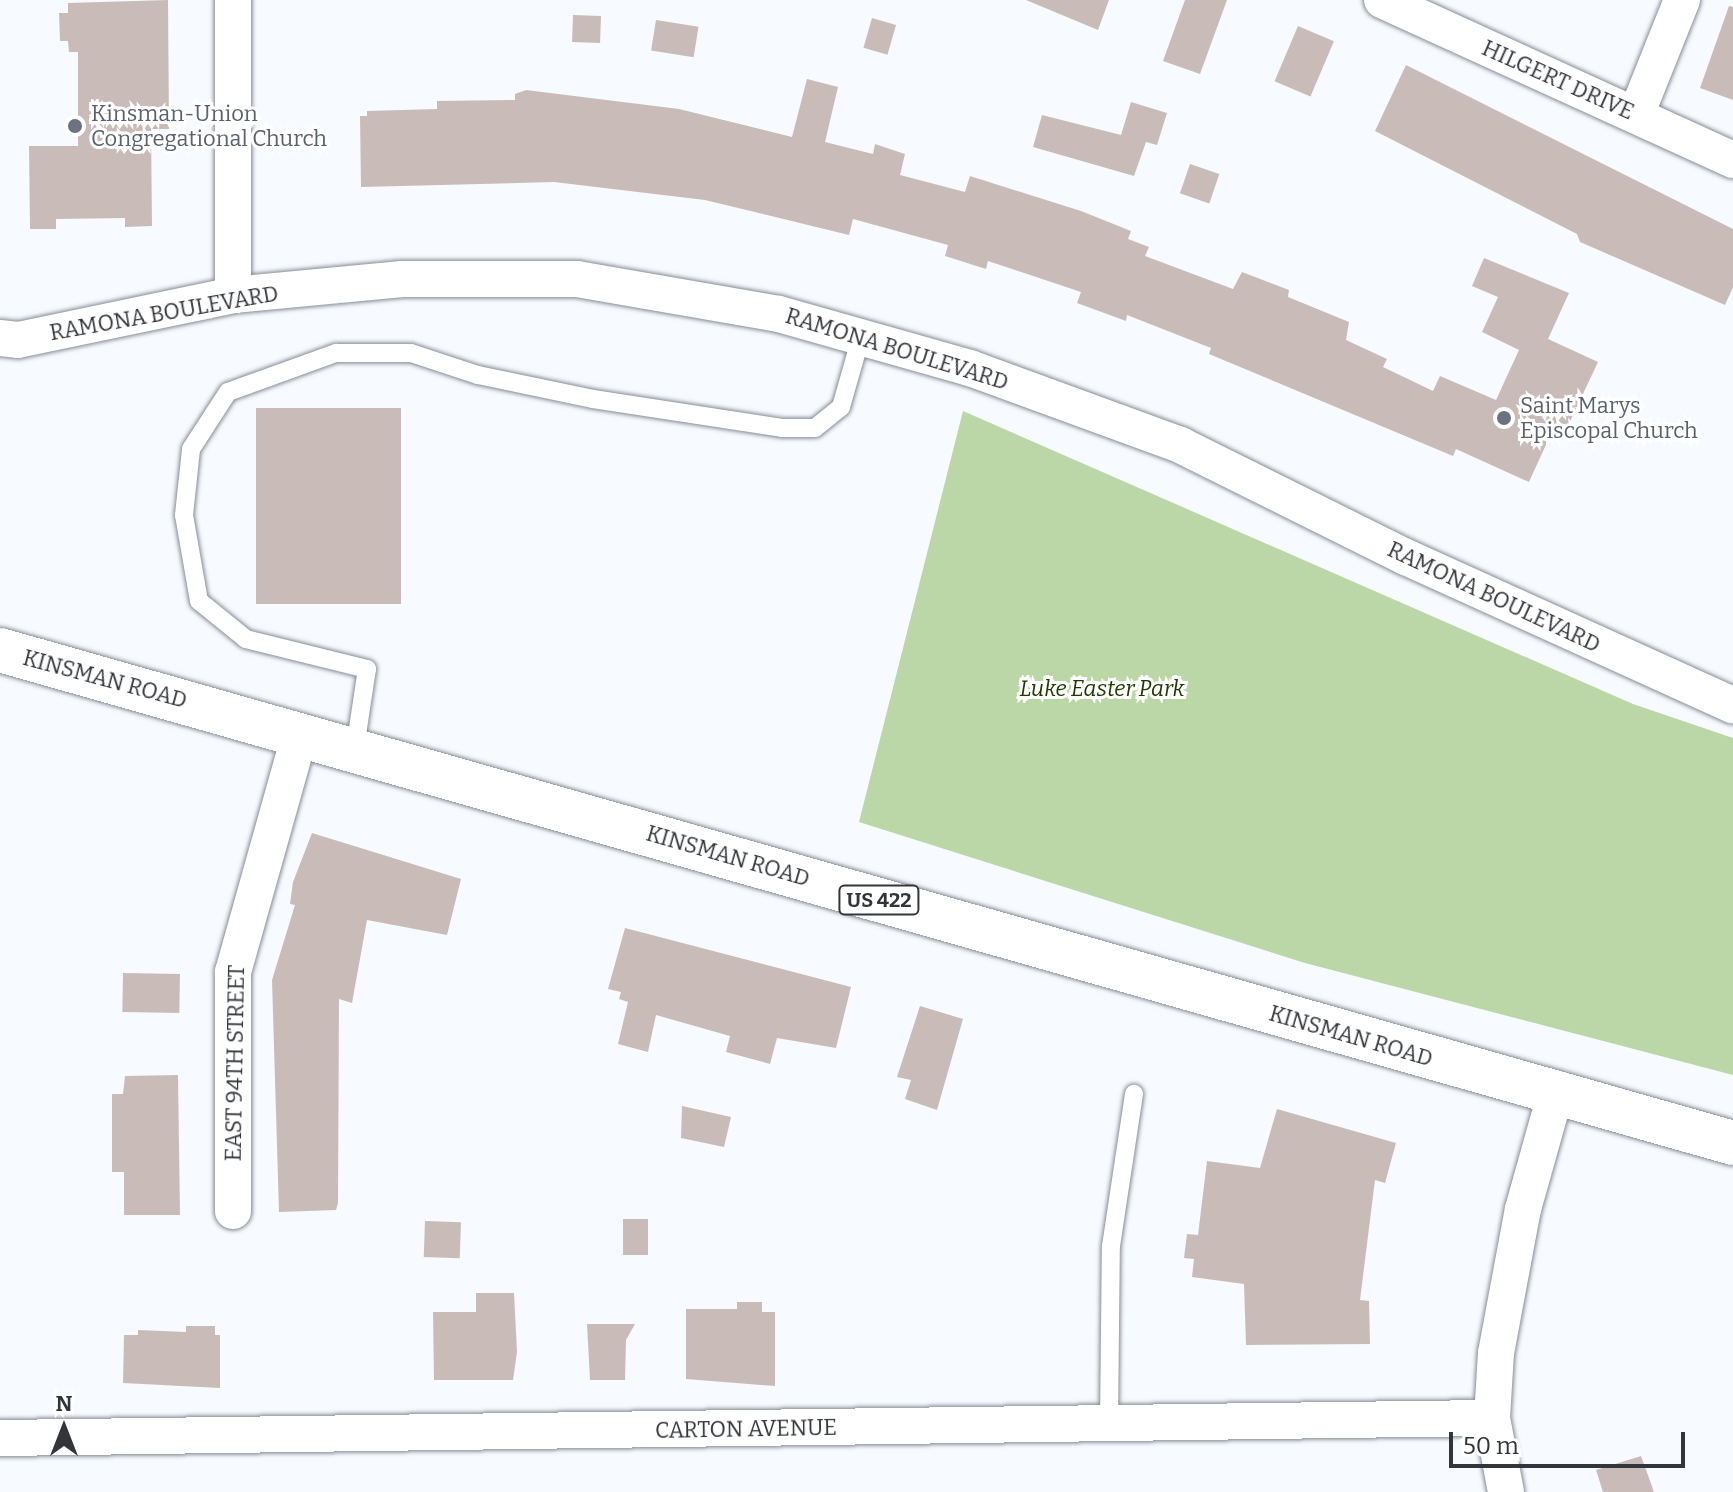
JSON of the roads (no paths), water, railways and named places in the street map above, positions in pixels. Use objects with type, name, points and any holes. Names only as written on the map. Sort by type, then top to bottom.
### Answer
[{"type":"main road","name":"KINSMAN ROAD","points":[[0,650],[355,748],[1555,1095],[1733,1143]]},
{"type":"street","points":[[233,0],[233,295]]},
{"type":"street","name":"HILGERT DRIVE","points":[[1382,0],[1733,160]]},
{"type":"street","points":[[1636,115],[1682,0]]},
{"type":"street","name":"RAMONA BOULEVARD","points":[[0,338],[18,340],[233,295],[402,279],[577,279],[779,314],[970,368],[1180,445],[1406,557],[1733,705]]},
{"type":"street","name":"EAST 94TH STREET","points":[[233,1211],[233,972],[300,733]]},
{"type":"street","points":[[1506,1492],[1492,1418],[1507,1279],[1555,1095]]},
{"type":"street","name":"CARTON AVENUE","points":[[0,1438],[1492,1418]]},
{"type":"lane","points":[[355,748],[367,669],[246,639],[199,601],[184,515],[191,449],[228,392],[336,353],[411,353],[478,375],[593,399],[782,428],[815,428],[841,407],[861,337]]},
{"type":"lane","points":[[1109,1424],[1111,1246],[1134,1094]]},
{"type":"place","name":"Kinsman-Union Congregational Church","points":[[75,126]]},
{"type":"place","name":"Saint Marys Episcopal Church","points":[[1504,418]]},
{"type":"park label","name":"Luke Easter Park","points":[[1102,689]]}]
